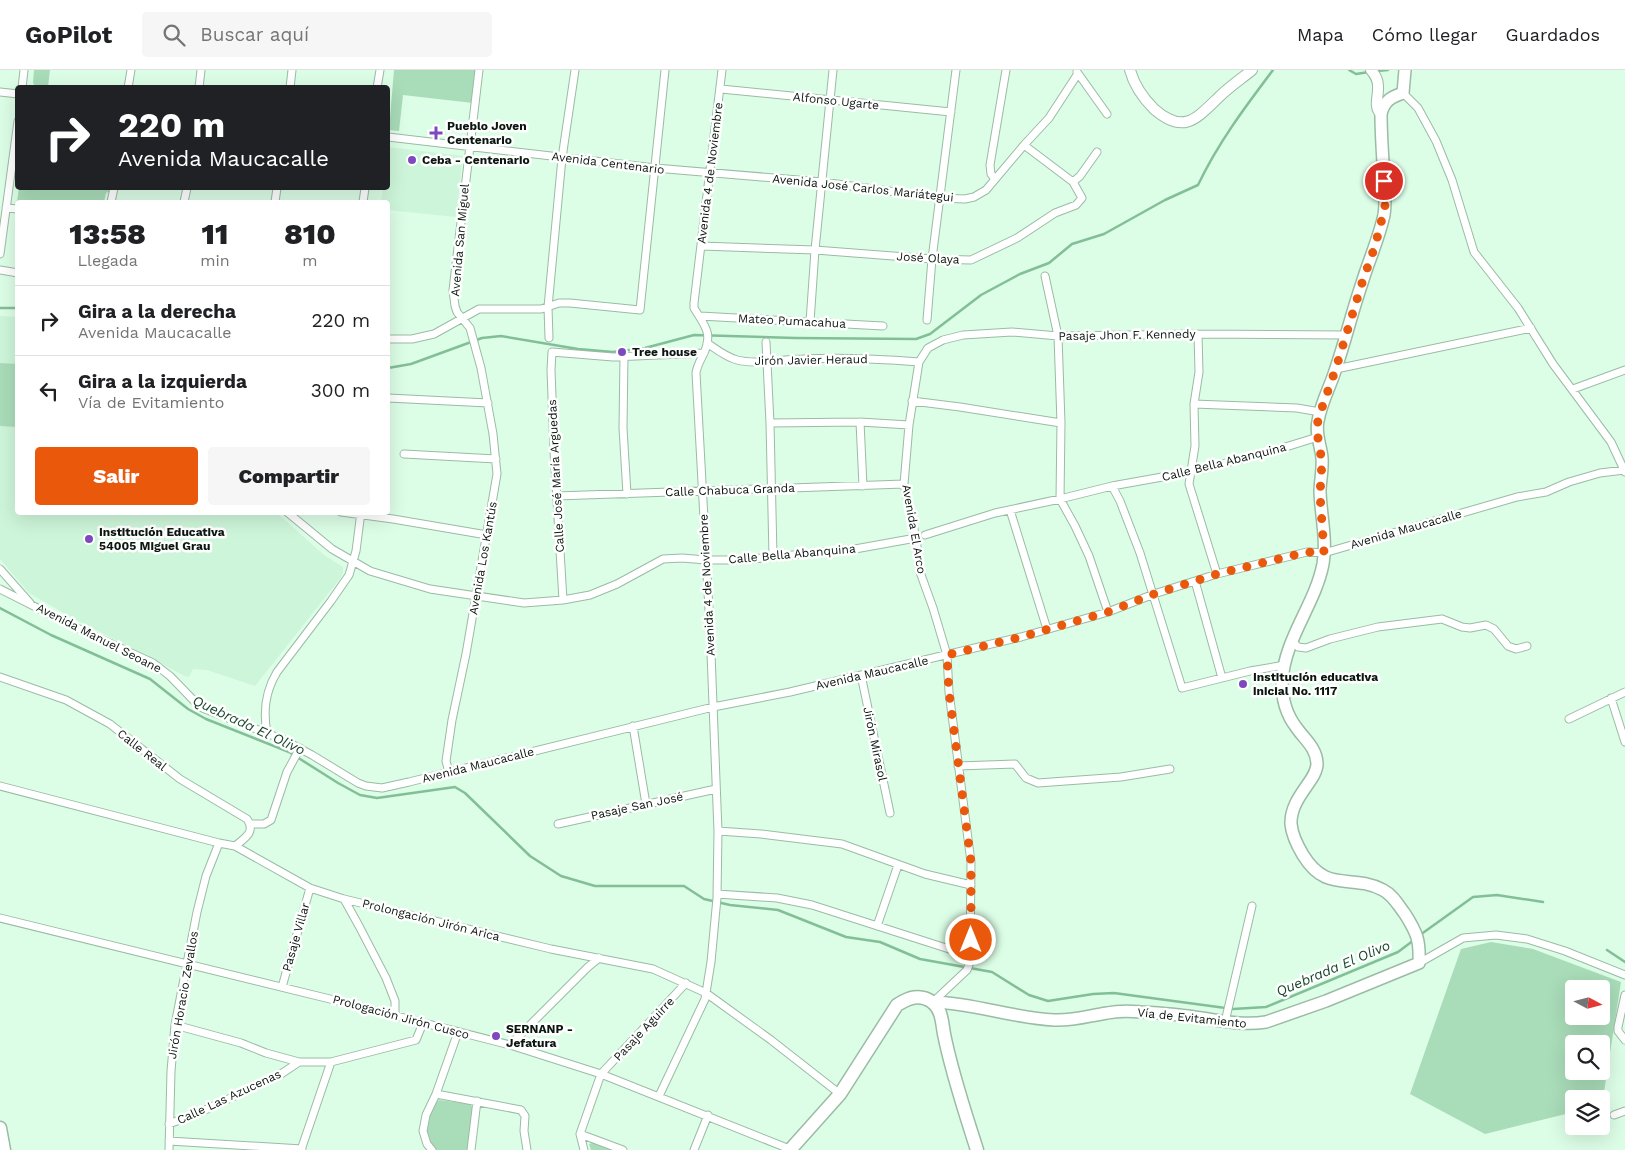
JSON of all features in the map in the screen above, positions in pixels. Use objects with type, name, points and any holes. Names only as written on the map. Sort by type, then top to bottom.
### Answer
[{"type":"highway","points":[[791,1150],[840,1094],[897,1005],[910,998],[922,997],[933,1002],[940,1011],[950,1063],[977,1150]]},
{"type":"highway","points":[[0,1128],[4,1150]]},
{"type":"main road","points":[[1130,70],[1142,97],[1163,117],[1174,122],[1194,120],[1252,70]]},
{"type":"main road","points":[[1405,73],[1403,93],[1391,97],[1383,106],[1381,114],[1386,197],[1384,216],[1317,426],[1322,462],[1320,494],[1324,553],[1310,603],[1292,641],[1285,665],[1282,690],[1286,707],[1296,728],[1312,746],[1317,762],[1317,771],[1301,793],[1294,807],[1291,820],[1294,838],[1308,862],[1320,874],[1338,881],[1373,886],[1393,896],[1418,936],[1419,963]]},
{"type":"main road","points":[[1374,74],[1378,86],[1378,111],[1381,114]]},
{"type":"main road","name":"Vía de Evitamiento","points":[[933,1002],[970,1005],[1040,1019],[1083,1019],[1107,1013],[1130,1012],[1194,1016],[1245,1024],[1266,1022],[1326,1001],[1419,963]]},
{"type":"street","points":[[22,85],[24,70]]},
{"type":"street","points":[[128,85],[131,70]]},
{"type":"street","points":[[199,85],[201,70]]},
{"type":"street","points":[[290,85],[292,70]]},
{"type":"street","points":[[378,85],[380,70]]},
{"type":"street","name":"Avenida San Miguel","points":[[472,334],[455,306],[453,290],[479,70]]},
{"type":"street","points":[[549,338],[548,307],[562,158],[575,70]]},
{"type":"street","points":[[390,339],[412,339],[434,334],[480,309],[532,310],[570,302],[640,310],[665,70]]},
{"type":"street","name":"Avenida 4 de Noviembre","points":[[659,1096],[705,999],[717,896],[718,831],[696,373],[704,353],[709,331],[694,303],[722,70]]},
{"type":"street","points":[[810,322],[815,250],[833,70]]},
{"type":"street","points":[[926,320],[956,70]]},
{"type":"street","points":[[994,179],[991,174],[990,165],[1006,70]]},
{"type":"street","points":[[1077,72],[1107,114]]},
{"type":"street","name":"Avenida José Carlos Mariátegui","points":[[710,174],[822,182],[940,198],[965,199],[974,197],[986,190],[1049,118],[1077,72]]},
{"type":"street","name":"Alfonso Ugarte","points":[[721,88],[951,112]]},
{"type":"street","points":[[0,92],[15,94]]},
{"type":"street","points":[[1403,93],[1418,108],[1436,141],[1452,180],[1474,252],[1518,308],[1553,364],[1611,442],[1625,471]]},
{"type":"street","name":"Avenida Centenario","points":[[390,137],[710,174]]},
{"type":"street","points":[[0,254],[15,141]]},
{"type":"street","points":[[1024,145],[1073,182],[1080,176],[1097,152]]},
{"type":"street","name":"José Olaya","points":[[701,246],[815,250],[970,260],[1017,238],[1055,213],[1076,206],[1082,198],[1073,182]]},
{"type":"street","points":[[0,270],[15,272]]},
{"type":"street","points":[[1045,276],[1058,336],[1060,499],[1089,556],[1108,612]]},
{"type":"street","name":"Mateo Pumacahua","points":[[700,316],[883,326]]},
{"type":"street","points":[[1336,368],[1531,328]]},
{"type":"street","name":"Pasaje Jhon F. Kennedy","points":[[919,362],[928,348],[943,340],[963,335],[1012,332],[1058,336],[1198,334],[1346,335]]},
{"type":"street","name":"Avenida Los Kantús","points":[[449,772],[446,762],[447,753],[496,484],[496,459],[488,403],[472,334]]},
{"type":"street","points":[[1198,334],[1199,372],[1194,404],[1195,446],[1189,484],[1217,574]]},
{"type":"street","name":"Jirón Javier Heraud","points":[[707,342],[731,358],[740,360],[766,361],[804,358],[876,359],[919,362]]},
{"type":"street","points":[[766,342],[770,423],[772,556]]},
{"type":"street","name":"Calle José María Arguedas","points":[[563,600],[551,385],[552,352],[624,356]]},
{"type":"street","points":[[628,494],[623,428],[624,356],[704,353]]},
{"type":"street","name":"Avenida El Arco","points":[[919,362],[912,400],[904,484],[916,538],[920,572],[947,655],[949,692],[971,862],[970,959]]},
{"type":"street","points":[[1573,389],[1625,370]]},
{"type":"street","points":[[390,398],[488,403]]},
{"type":"street","points":[[912,400],[1060,423]]},
{"type":"street","points":[[1194,404],[1297,408],[1320,412]]},
{"type":"street","points":[[770,423],[860,422],[909,425]]},
{"type":"street","points":[[860,422],[863,486]]},
{"type":"street","name":"Calle Bella Abanquina","points":[[926,535],[995,513],[1112,486],[1190,472],[1266,453],[1318,437]]},
{"type":"street","points":[[404,454],[496,459]]},
{"type":"street","name":"Avenida Maucacalle","points":[[266,733],[358,783],[375,787],[400,785],[633,726],[713,707],[790,692],[1021,637],[1108,612],[1154,594],[1217,574],[1307,552],[1324,553],[1501,502],[1546,492],[1569,482],[1600,473],[1625,471]]},
{"type":"street","name":"Calle Chabuca Granda","points":[[556,496],[904,484]]},
{"type":"street","points":[[1112,486],[1120,501],[1154,594],[1182,688],[1250,671],[1285,665]]},
{"type":"street","points":[[1010,510],[1047,629]]},
{"type":"street","name":"Calle Bella Abanquina","points":[[291,515],[325,544],[370,571],[412,585],[476,597],[524,603],[563,600],[590,595],[663,559],[682,558],[725,561],[855,549],[916,538]]},
{"type":"street","points":[[266,733],[264,707],[270,683],[349,575],[354,562],[361,515]]},
{"type":"street","points":[[367,515],[487,535]]},
{"type":"street","name":"Avenida Manuel Seoane","points":[[0,569],[31,604]]},
{"type":"street","points":[[1195,581],[1222,678]]},
{"type":"street","name":"Avenida Manuel Seoane","points":[[0,589],[17,599],[153,663],[163,669],[200,707],[266,733]]},
{"type":"street","points":[[1292,641],[1298,647],[1306,648],[1330,639],[1378,627],[1442,619],[1462,627],[1486,625],[1494,629],[1508,646],[1516,649],[1527,646]]},
{"type":"street","name":"Jirón Mirasol","points":[[861,675],[890,813]]},
{"type":"street","name":"Calle Real","points":[[0,677],[66,700],[110,724],[180,779],[233,809],[251,824]]},
{"type":"street","points":[[1569,719],[1625,692]]},
{"type":"street","points":[[1611,698],[1625,742]]},
{"type":"street","points":[[633,726],[646,804]]},
{"type":"street","points":[[235,846],[248,836],[251,824],[264,824],[271,820],[287,772],[299,750]]},
{"type":"street","points":[[958,766],[1015,764],[1026,778],[1038,783],[1121,776],[1170,769]]},
{"type":"street","name":"Prolongación Jirón Arica","points":[[0,786],[235,846],[310,888],[344,899],[551,950],[653,969],[706,993],[771,1040],[840,1094]]},
{"type":"street","name":"Pasaje San José","points":[[558,824],[716,789]]},
{"type":"street","points":[[718,831],[842,844],[925,874],[971,885]]},
{"type":"street","name":"Jirón Horacio Zevallos","points":[[169,1150],[171,1070],[175,1025],[206,876],[219,843]]},
{"type":"street","points":[[877,926],[898,865]]},
{"type":"street","name":"Pasaje Villar","points":[[282,987],[310,888]]},
{"type":"street","points":[[717,896],[786,900],[812,906],[877,926],[970,959],[967,970],[933,1002]]},
{"type":"street","points":[[344,899],[386,978],[395,1001],[395,1016]]},
{"type":"street","points":[[1225,1022],[1252,906]]},
{"type":"street","name":"Prologación Jirón Cusco","points":[[0,918],[510,1045],[601,1074],[708,1115],[791,1150]]},
{"type":"street","points":[[1419,963],[1463,938],[1496,935],[1527,939],[1558,948],[1625,974]]},
{"type":"street","points":[[510,1045],[599,958]]},
{"type":"street","name":"Pasaje Aguirre","points":[[601,1074],[686,983]]},
{"type":"street","points":[[1625,995],[1618,1031],[1625,1040]]},
{"type":"street","points":[[175,1025],[241,1043],[266,1053],[299,1062],[331,1062],[416,1040],[423,1023]]},
{"type":"street","points":[[432,1150],[427,1144],[423,1131],[426,1115],[436,1094],[458,1032]]},
{"type":"street","name":"Calle Las Azucenas","points":[[169,1124],[201,1112],[272,1078],[299,1062]]},
{"type":"street","points":[[168,1142],[301,1149],[331,1062]]},
{"type":"street","points":[[584,1150],[580,1134],[601,1074]]},
{"type":"street","points":[[436,1094],[521,1110],[524,1112],[524,1131],[528,1150]]},
{"type":"street","points":[[471,1150],[477,1101]]},
{"type":"street","points":[[1614,1115],[1625,1111]]},
{"type":"street","points":[[694,1150],[708,1115]]},
{"type":"street","points":[[580,1134],[623,1150]]},
{"type":"shaded area","points":[[34,70],[50,70],[48,85],[34,85]]},
{"type":"shaded area","points":[[394,70],[476,70],[473,103],[403,95],[399,131],[390,130]]},
{"type":"shaded area","points":[[390,147],[463,156],[456,217],[390,210],[390,200],[381,200],[383,190],[390,190]]},
{"type":"shaded area","points":[[19,190],[111,190],[106,193],[104,200],[17,200]]},
{"type":"shaded area","points":[[0,316],[15,317],[15,515],[279,515],[324,555],[343,567],[343,573],[255,686],[207,670],[193,669],[189,677],[185,676],[29,593],[0,559]]},
{"type":"shaded area","points":[[0,363],[15,364],[15,427],[0,426]]},
{"type":"shaded area","points":[[1491,942],[1533,949],[1621,982],[1610,1053],[1610,1035],[1565,1035],[1565,1080],[1606,1080],[1604,1090],[1565,1090],[1565,1114],[1485,1134],[1410,1094],[1461,949]]},
{"type":"shaded area","points":[[439,1100],[470,1104],[474,1109],[469,1150],[437,1150],[429,1142],[426,1133],[426,1123]]},
{"type":"shaded area","points":[[595,1142],[615,1150],[591,1150],[589,1144]]},
{"type":"waterway","points":[[390,368],[411,364],[482,338],[501,336],[578,349],[613,352],[645,348],[694,335],[916,339],[930,334],[981,295],[1020,274],[1049,263],[1072,244],[1104,234],[1165,200],[1198,185],[1223,140],[1273,70]]},
{"type":"waterway","points":[[1349,70],[1356,74],[1369,72]]},
{"type":"waterway","points":[[1377,71],[1388,70]]},
{"type":"waterway","points":[[0,308],[15,308]]},
{"type":"waterway","name":"Quebrada El Olivo","points":[[0,608],[51,635],[150,679],[188,709],[206,719],[289,752],[360,795],[377,798],[455,787],[465,793],[530,856],[561,876],[595,886],[684,886],[704,899],[730,905],[778,910],[846,937],[880,942],[920,959],[992,972],[1029,995],[1048,1001],[1093,994],[1114,993],[1233,1009],[1266,1007],[1398,952],[1414,940]]},
{"type":"waterway","name":"Quebrada El Olivo","points":[[1420,935],[1473,897],[1497,895],[1543,902]]},
{"type":"waterway","points":[[1607,950],[1625,962]]},
{"type":"place","name":"Pueblo Joven Centenario","points":[[436,133]]},
{"type":"place","name":"Ceba - Centenario","points":[[412,160]]},
{"type":"place","name":"Tree house","points":[[622,352]]},
{"type":"place","name":"Institución Educativa 54005 Miguel Grau","points":[[89,539]]},
{"type":"place","name":"Institución educativa inicial No. 1117","points":[[1243,684]]},
{"type":"place","name":"SERNANP - Jefatura","points":[[496,1036]]},
{"type":"route","points":[[971,940],[971,862],[949,692],[947,655],[1021,637],[1108,612],[1154,594],[1217,574],[1307,552],[1324,553],[1320,494],[1322,453],[1317,432],[1318,419],[1384,216],[1386,197],[1384,181]]}]
